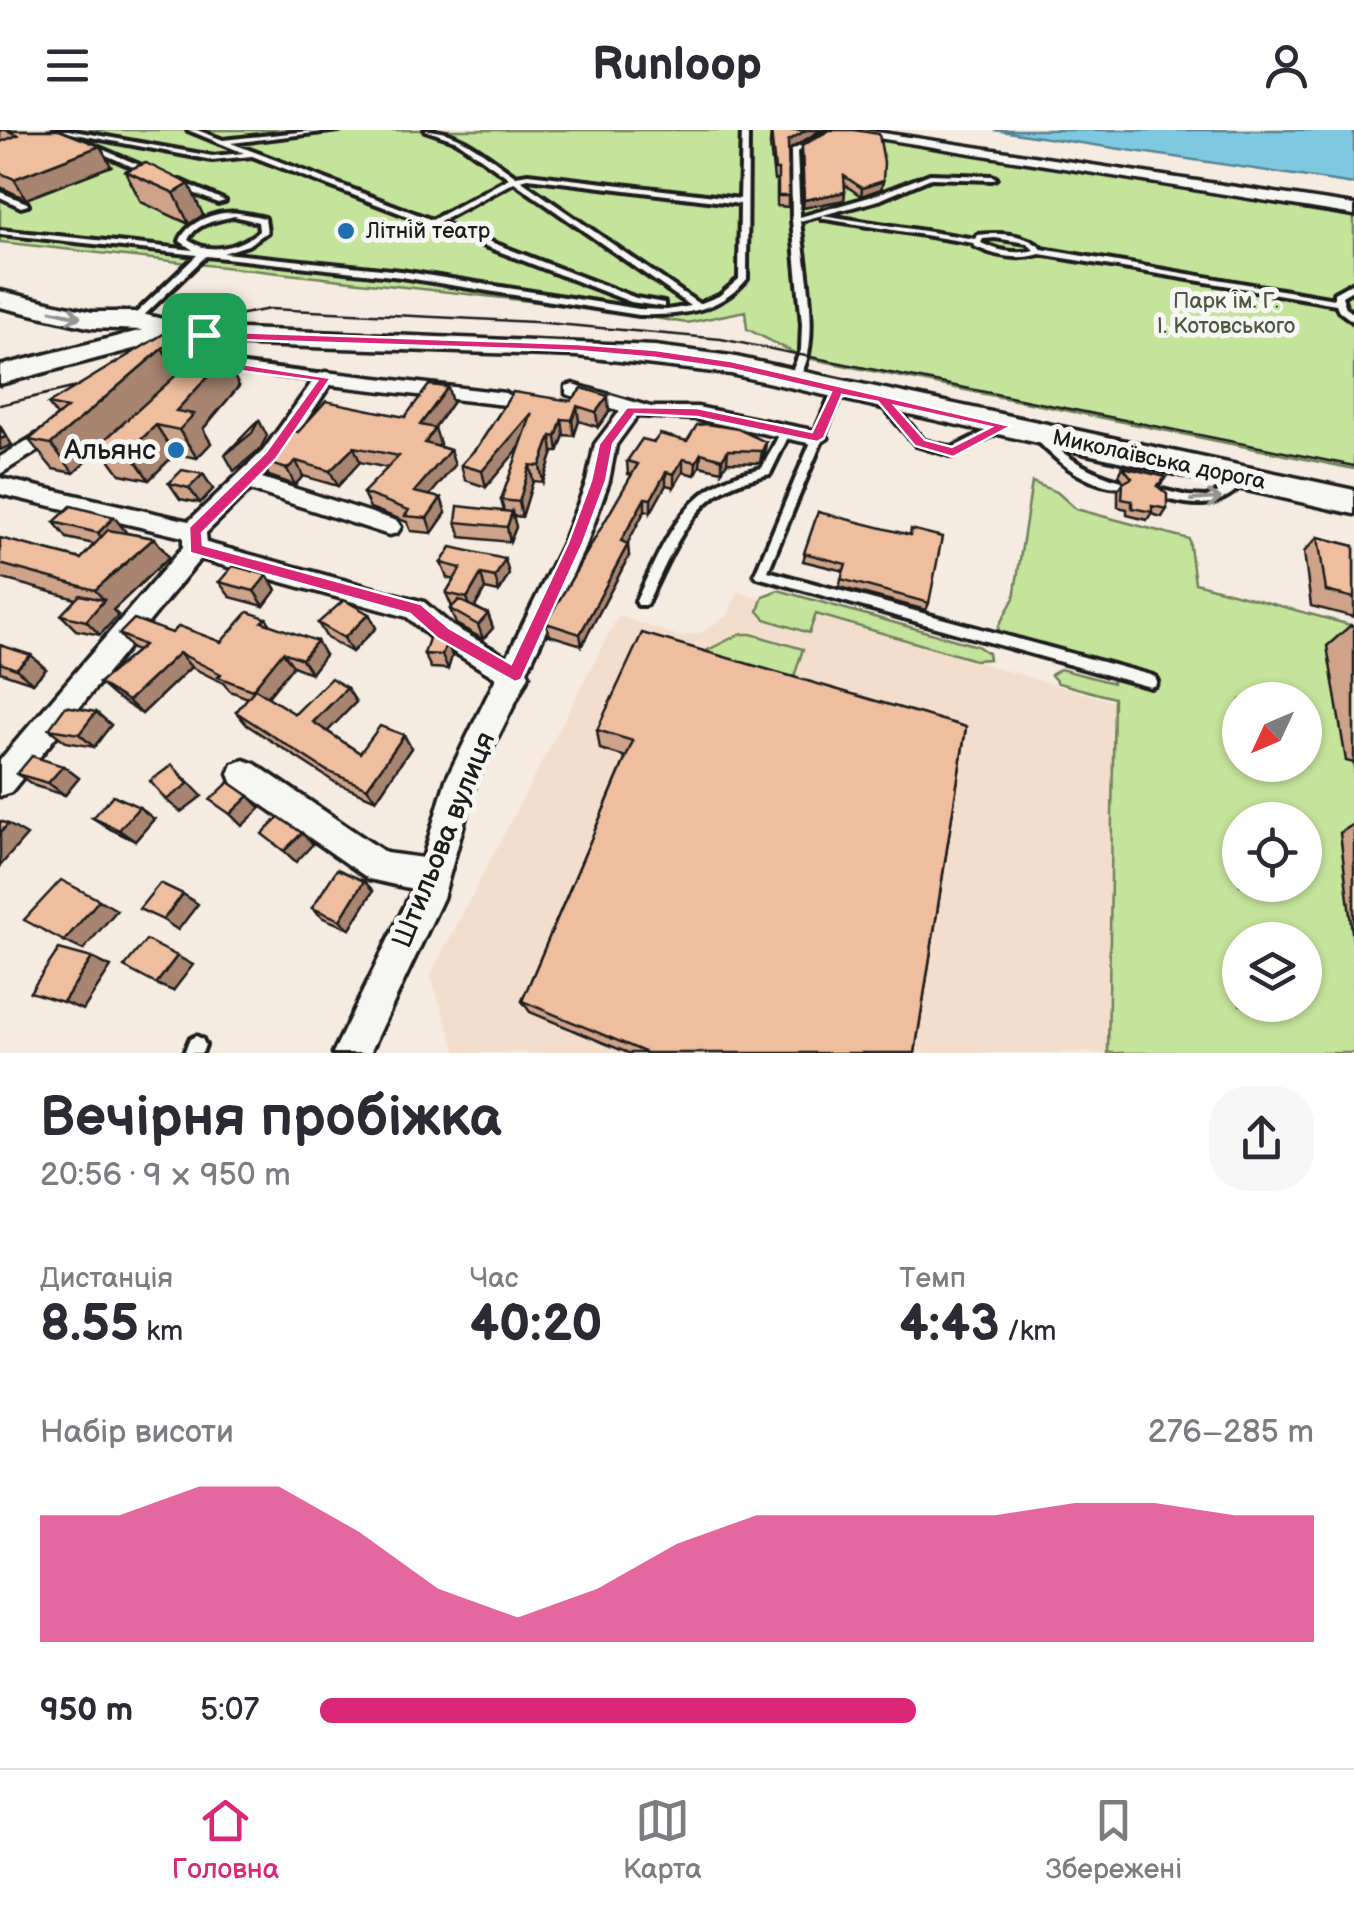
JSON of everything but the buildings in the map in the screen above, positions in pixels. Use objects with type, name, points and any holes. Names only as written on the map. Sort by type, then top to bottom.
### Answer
[{"type":"main road","points":[[0,275],[116,301],[134,320]]},
{"type":"main road","points":[[0,299],[92,320],[134,320]]},
{"type":"main road","name":"Миколаївська дорога","points":[[134,320],[182,343],[577,348],[731,365],[1354,502]]},
{"type":"main road","points":[[0,375],[182,343]]},
{"type":"street","points":[[833,131],[1276,195],[1354,210]]},
{"type":"street","points":[[0,782],[195,540],[271,456],[325,378],[505,399]]},
{"type":"street","points":[[572,390],[632,410],[697,412],[817,438]]},
{"type":"street","name":"Штильова вулиця","points":[[351,1053],[434,876],[461,780],[576,543],[598,481],[606,444],[632,410]]},
{"type":"street","points":[[0,466],[85,412]]},
{"type":"street","points":[[247,481],[388,527]]},
{"type":"street","points":[[0,486],[195,540],[415,609],[443,633],[515,675]]},
{"type":"street","points":[[244,774],[380,868],[434,876]]},
{"type":"lane","points":[[55,130],[212,158],[252,154]]},
{"type":"lane","points":[[55,130],[221,202]]},
{"type":"lane","points":[[191,130],[634,300],[699,308]]},
{"type":"lane","points":[[222,142],[229,130]]},
{"type":"lane","points":[[222,142],[251,130]]},
{"type":"lane","points":[[222,142],[336,130]]},
{"type":"lane","points":[[428,130],[460,140],[699,308]]},
{"type":"lane","points":[[0,232],[402,274],[639,312],[699,308],[726,297],[743,279],[745,130]]},
{"type":"lane","points":[[794,380],[806,350],[807,324],[796,220],[794,151],[833,131]]},
{"type":"lane","points":[[434,222],[513,179],[528,176],[743,202]]},
{"type":"lane","points":[[796,220],[876,198],[930,176],[992,178]]},
{"type":"lane","points":[[0,194],[24,205]]},
{"type":"lane","points":[[134,320],[205,252],[246,244],[262,232],[262,220],[234,214],[198,224],[184,241],[205,252]]},
{"type":"lane","points":[[816,215],[976,241],[983,248],[1021,255],[1039,250],[1338,302],[1354,320]]},
{"type":"lane","points":[[976,241],[980,236],[995,236],[1029,242],[1039,250]]},
{"type":"lane","points":[[1338,302],[1341,290],[1354,285]]},
{"type":"lane","points":[[182,343],[215,369],[325,378]]},
{"type":"lane","points":[[838,390],[761,574],[1150,681]]},
{"type":"lane","points":[[642,601],[686,516],[724,483],[766,471],[786,431]]},
{"type":"lane","points":[[1037,433],[1060,461],[1076,471],[1118,484]]},
{"type":"lane","points":[[1162,494],[1211,502],[1224,498],[1242,478]]},
{"type":"shaded area","points":[[738,592],[1114,702],[1108,1053],[457,1053],[430,976],[618,616],[682,637],[702,632],[727,616]]},
{"type":"green space","name":"Парк ім. Г. І. Котовського","points":[[0,130],[836,130],[1354,210],[1354,469],[803,357],[747,329],[745,311],[687,323],[574,306],[0,242]]},
{"type":"green space","points":[[1032,482],[1057,492],[1076,509],[1189,539],[1195,583],[1354,626],[1354,1053],[1108,1053],[1114,698],[1058,683],[1051,675],[1060,669],[1113,683],[1114,665],[1000,633],[998,627],[1014,598]]},
{"type":"green space","points":[[778,590],[977,646],[988,653],[989,659],[975,660],[816,614],[809,633],[765,619],[758,611],[763,596]]},
{"type":"green space","points":[[740,634],[803,649],[792,683],[702,653]]},
{"type":"water","points":[[994,130],[1354,130],[1354,184]]},
{"type":"tram line","points":[[160,352],[206,321],[270,309],[535,322],[721,339],[1354,466]]},
{"type":"tram line","points":[[0,405],[102,381]]},
{"type":"place","name":"Літній театр","points":[[346,231]]},
{"type":"place","name":"Альянс","points":[[176,450]]},
{"type":"route","points":[[204,335],[182,350],[219,364],[325,378],[271,456],[194,531],[195,549],[415,609],[443,633],[515,675],[576,543],[598,481],[606,444],[612,431],[632,410],[697,412],[817,438],[838,390],[882,399],[1004,426],[953,452],[920,443],[882,399],[731,365],[656,354],[204,335]]}]
